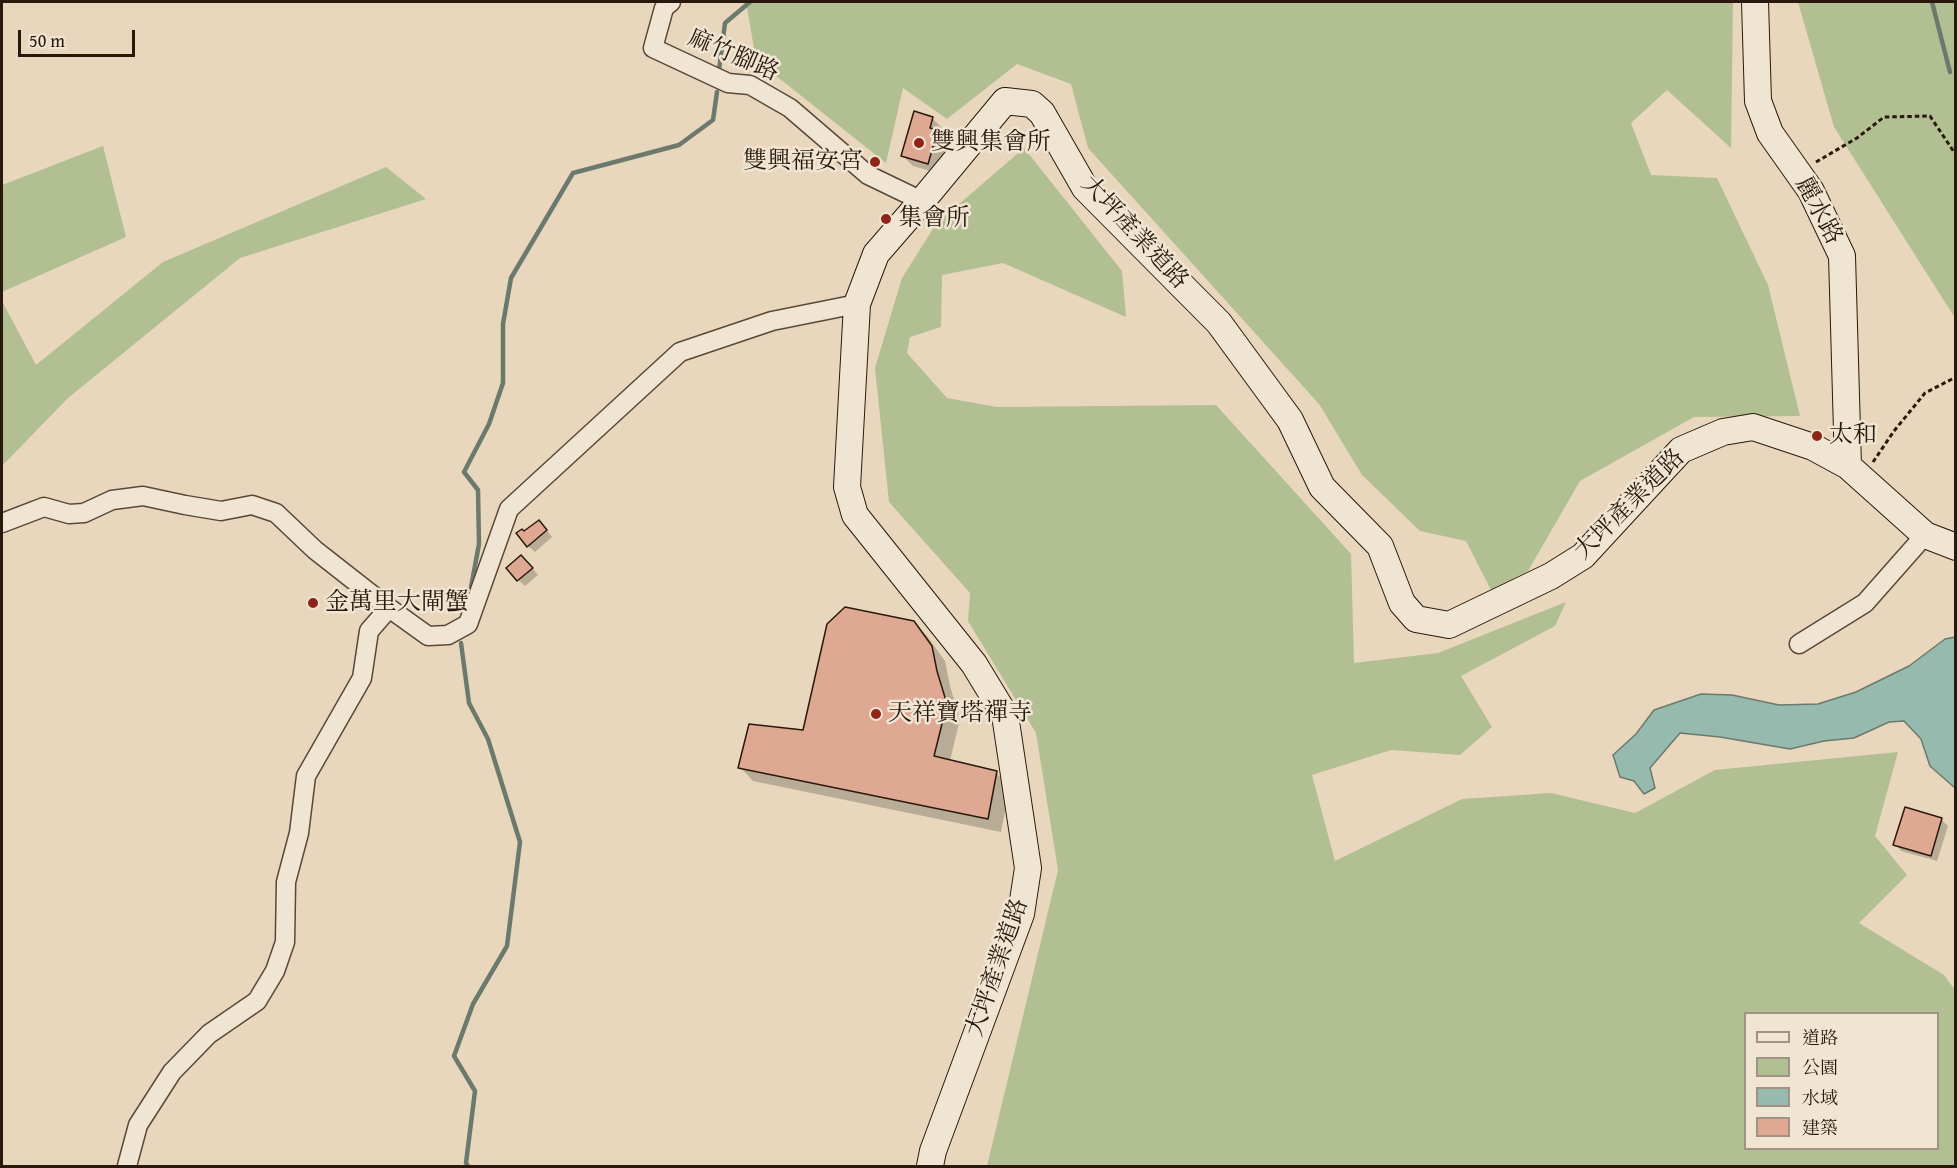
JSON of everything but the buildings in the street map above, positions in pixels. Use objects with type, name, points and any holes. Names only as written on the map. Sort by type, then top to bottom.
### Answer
[{"type":"street","name":"麻竹腳路","points":[[671,2],[664,8],[653,48],[728,83],[750,85],[790,108],[868,175],[922,201]]},
{"type":"street","name":"麗水路","points":[[1755,2],[1758,101],[1770,133],[1811,191],[1842,256],[1855,472]]},
{"type":"street","name":"大坪產業道路","points":[[930,1167],[933,1151],[1021,914],[1029,868],[1005,715],[974,664],[855,515],[847,487],[857,304],[876,254],[1005,101],[1032,104],[1042,113],[1085,188],[1219,323],[1290,420],[1322,487],[1380,546],[1402,603],[1416,619],[1449,625],[1551,576],[1583,556],[1681,450],[1723,432],[1753,427],[1813,447],[1855,472],[1925,536],[1956,547]]},
{"type":"street","points":[[2,523],[44,507],[69,514],[84,513],[112,500],[144,496],[221,511],[252,505],[276,513],[315,550],[428,636],[448,635],[468,624],[509,509],[680,352],[772,321],[857,304]]},
{"type":"street","points":[[1799,644],[1865,603],[1925,536]]},
{"type":"street","points":[[127,1167],[138,1125],[172,1072],[209,1034],[257,1001],[275,971],[285,942],[286,882],[299,833],[306,776],[362,678],[369,631],[389,608]]},
{"type":"path","points":[[1797,172],[1857,138],[1884,117],[1930,116],[1956,155]]},
{"type":"path","points":[[1855,472],[1894,431],[1925,393],[1956,377]]},
{"type":"green space","points":[[746,2],[1733,2],[1731,148],[1667,90],[1631,123],[1651,175],[1717,178],[1768,285],[1800,416],[1694,417],[1580,481],[1528,571],[1491,590],[1466,541],[1420,531],[1362,475],[1319,404],[1088,148],[1071,84],[1017,64],[947,119],[903,88],[886,163],[756,60]]},
{"type":"green space","points":[[1798,2],[1955,2],[1955,318],[1834,127]]},
{"type":"green space","points":[[103,146],[126,237],[2,292],[2,185]]},
{"type":"green space","points":[[1024,148],[1122,271],[1126,317],[1003,263],[942,275],[941,327],[910,337],[907,353],[947,398],[997,407],[1216,405],[1351,554],[1354,663],[1438,653],[1566,602],[1555,626],[1461,676],[1492,727],[1460,755],[1391,750],[1312,775],[1335,861],[1462,799],[1551,793],[1635,813],[1715,770],[1898,752],[1875,836],[1907,875],[1859,923],[1944,975],[1955,990],[1955,1166],[987,1166],[1058,870],[1036,733],[968,621],[970,593],[889,502],[875,368],[902,278],[936,224]]},
{"type":"green space","points":[[386,167],[426,199],[240,258],[68,398],[2,466],[2,301],[36,365],[163,262]]},
{"type":"water","points":[[1955,637],[1955,788],[1930,766],[1921,739],[1904,721],[1889,722],[1854,738],[1824,741],[1790,749],[1680,733],[1650,768],[1655,788],[1644,794],[1634,781],[1620,777],[1613,755],[1636,734],[1654,710],[1701,694],[1732,695],[1779,705],[1818,704],[1856,692],[1909,666],[1945,639]]},
{"type":"waterway","points":[[719,70],[725,23],[750,2]]},
{"type":"waterway","points":[[1932,2],[1950,72]]},
{"type":"waterway","points":[[470,593],[479,544],[478,490],[464,472],[489,424],[503,383],[503,324],[511,278],[573,173],[679,145],[713,120],[717,92]]},
{"type":"waterway","points":[[461,643],[469,703],[488,739],[520,842],[507,946],[473,1004],[454,1056],[475,1091],[466,1163],[468,1166]]},
{"type":"place","name":"雙興集會所","points":[[919,143]]},
{"type":"place","name":"雙興福安宮","points":[[875,162]]},
{"type":"place","name":"集會所","points":[[886,219]]},
{"type":"place","name":"太和","points":[[1817,436]]},
{"type":"place","name":"金萬里大閘蟹","points":[[313,603]]},
{"type":"place","name":"天祥寶塔禪寺","points":[[876,714]]}]
